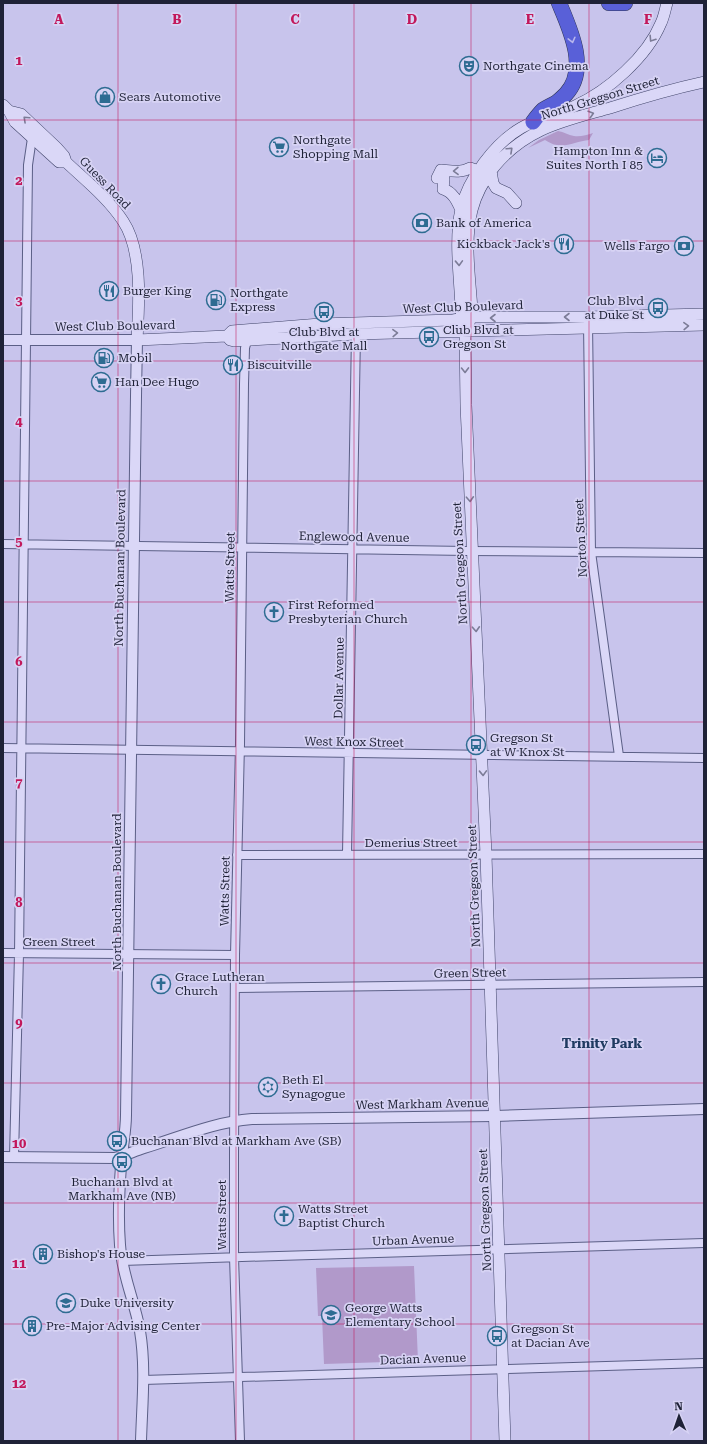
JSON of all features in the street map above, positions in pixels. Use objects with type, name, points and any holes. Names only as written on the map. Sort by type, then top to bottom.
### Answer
[{"type":"highway","points":[[533,122],[543,110],[555,104],[567,93],[574,81],[576,72],[576,54],[570,31],[559,3]]},
{"type":"highway","points":[[609,3],[625,3]]},
{"type":"main road","name":"North Gregson Street","points":[[466,323],[458,243],[461,210],[469,188],[479,171],[493,152],[507,138],[522,127],[576,106],[614,82],[632,65],[646,48],[661,24],[667,3]]},
{"type":"main road","name":"North Gregson Street","points":[[506,1441],[486,855],[466,405],[466,323],[470,222],[474,202],[491,171],[510,149],[528,136],[553,125],[666,91],[704,82]]},
{"type":"main road","name":"Guess Road","points":[[6,108],[15,122],[32,138],[59,162],[66,162]]},
{"type":"main road","name":"Guess Road","points":[[6,108],[21,114],[56,147],[64,156],[66,162],[91,186],[124,222],[136,253],[138,273],[137,340]]},
{"type":"main road","points":[[461,210],[454,196],[448,190],[443,189],[441,170],[458,172],[470,168],[479,171]]},
{"type":"main road","points":[[491,171],[493,183],[496,188],[508,193],[516,203]]},
{"type":"main road","name":"West Club Boulevard","points":[[588,322],[704,314]]},
{"type":"main road","name":"West Club Boulevard","points":[[137,340],[227,336],[232,331],[320,324],[588,322],[704,325]]},
{"type":"main road","name":"West Club Boulevard","points":[[227,336],[232,341],[247,341],[356,334],[466,323]]},
{"type":"main road","points":[[247,341],[256,332],[273,327]]},
{"type":"street","points":[[14,1157],[19,954],[28,164],[32,138]]},
{"type":"street","name":"Norton Street","points":[[588,322],[591,552],[619,756]]},
{"type":"street","name":"Dollar Avenue","points":[[347,854],[356,334]]},
{"type":"street","name":"West Club Boulevard","points":[[3,340],[137,340]]},
{"type":"street","name":"North Buchanan Boulevard","points":[[137,340],[126,1132],[122,1157],[119,1221],[122,1262],[139,1323],[142,1343],[141,1441]]},
{"type":"street","name":"Watts Street","points":[[240,1441],[234,1257],[235,955],[245,351],[247,341]]},
{"type":"street","name":"Englewood Avenue","points":[[3,544],[704,553]]},
{"type":"street","name":"West Knox Street","points":[[3,748],[704,758]]},
{"type":"street","name":"Demerius Street","points":[[237,855],[704,854]]},
{"type":"street","name":"Green Street","points":[[3,953],[235,955]]},
{"type":"street","name":"Green Street","points":[[236,988],[704,982]]},
{"type":"street","name":"West Markham Avenue","points":[[3,1157],[122,1157],[143,1148],[216,1124],[260,1119],[495,1116],[704,1109]]},
{"type":"street","name":"Urban Avenue","points":[[122,1262],[234,1257],[704,1243]]},
{"type":"street","name":"Dacian Avenue","points":[[142,1380],[704,1363]]},
{"type":"shaded area","points":[[558,131],[572,136],[584,136],[593,133],[589,140],[569,145],[554,144],[545,140],[528,148],[539,140]]},
{"type":"shaded area","points":[[414,1266],[418,1361],[324,1364],[322,1316],[318,1316],[316,1268]]},
{"type":"place","name":"Northgate Cinema","points":[[469,66]]},
{"type":"place","name":"Sears Automotive","points":[[105,97]]},
{"type":"place","name":"Northgate Shopping Mall","points":[[279,147]]},
{"type":"place","name":"Hampton Inn & Suites North I 85","points":[[657,158]]},
{"type":"place","name":"Bank of America","points":[[422,223]]},
{"type":"place","name":"Kickback Jack's","points":[[564,244]]},
{"type":"place","name":"Wells Fargo","points":[[684,246]]},
{"type":"place","name":"Burger King","points":[[109,291]]},
{"type":"place","name":"Northgate Express","points":[[216,300]]},
{"type":"place","name":"Club Blvd at Duke St","points":[[658,308]]},
{"type":"place","name":"Club Blvd at Northgate Mall","points":[[324,312]]},
{"type":"place","name":"Club Blvd at Gregson St","points":[[429,337]]},
{"type":"place","name":"Mobil","points":[[104,358]]},
{"type":"place","name":"Biscuitville","points":[[233,365]]},
{"type":"place","name":"Han Dee Hugo","points":[[101,382]]},
{"type":"place","name":"First Reformed Presbyterian Church","points":[[274,612]]},
{"type":"place","name":"Gregson St at W Knox St","points":[[476,745]]},
{"type":"place","name":"Grace Lutheran Church","points":[[161,984]]},
{"type":"place","name":"Beth El Synagogue","points":[[268,1087]]},
{"type":"place","name":"Buchanan Blvd at Markham Ave (SB)","points":[[117,1141]]},
{"type":"place","name":"Buchanan Blvd at Markham Ave (NB)","points":[[122,1162]]},
{"type":"place","name":"Watts Street Baptist Church","points":[[284,1216]]},
{"type":"place","name":"Bishop's House","points":[[43,1254]]},
{"type":"place","name":"Duke University","points":[[66,1303]]},
{"type":"place","name":"George Watts Elementary School","points":[[331,1315]]},
{"type":"place","name":"Pre-Major Advising Center","points":[[32,1326]]},
{"type":"place","name":"Gregson St at Dacian Ave","points":[[497,1336]]},
{"type":"district","name":"Trinity Park","points":[[602,1043]]}]
